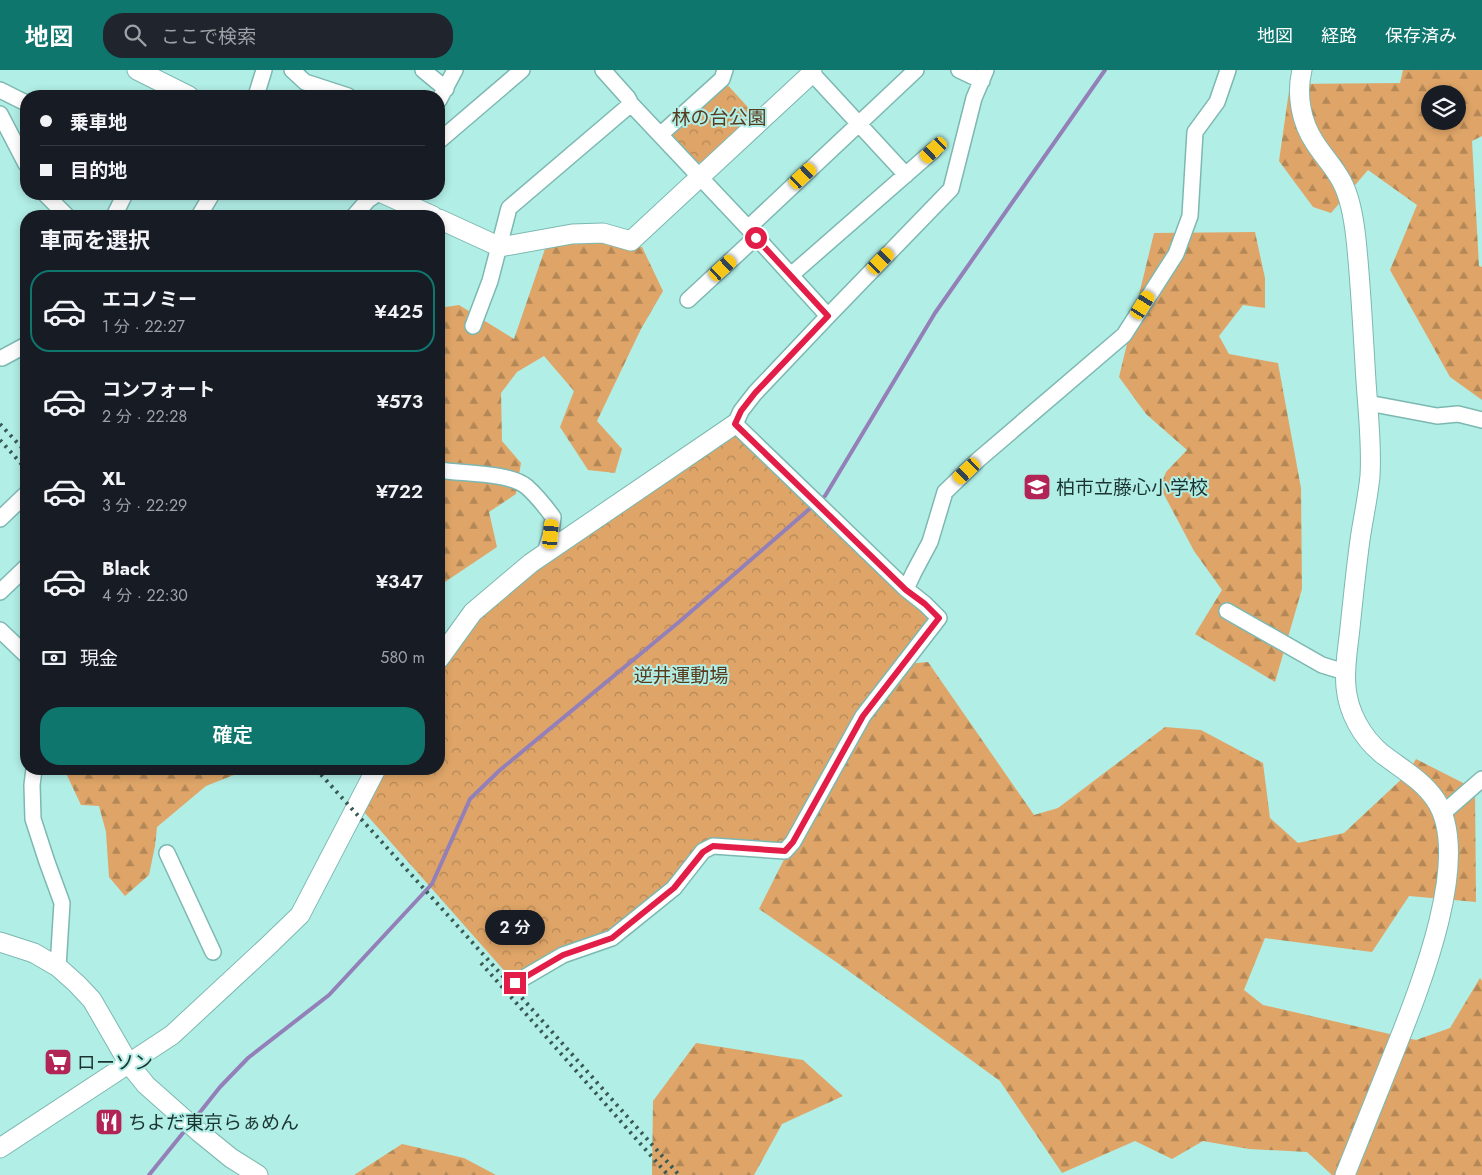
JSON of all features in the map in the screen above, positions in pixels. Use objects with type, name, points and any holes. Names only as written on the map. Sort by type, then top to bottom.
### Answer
[{"type":"street","points":[[137,70],[177,90]]},
{"type":"street","points":[[258,90],[264,70]]},
{"type":"street","points":[[292,70],[305,82],[330,90]]},
{"type":"street","points":[[423,70],[439,90]]},
{"type":"street","points":[[444,90],[455,70]]},
{"type":"street","points":[[445,136],[522,70]]},
{"type":"street","points":[[603,70],[631,104],[828,316]]},
{"type":"street","points":[[660,135],[722,79],[725,70]]},
{"type":"street","points":[[688,300],[859,124],[916,70]]},
{"type":"street","points":[[445,651],[473,612],[545,553],[735,424],[741,411],[755,393],[951,189],[974,98],[984,75],[959,70]]},
{"type":"street","points":[[906,590],[930,542],[945,492],[992,448],[1124,335],[1176,254],[1190,216],[1195,132],[1217,102],[1228,70]]},
{"type":"street","points":[[1302,70],[1299,93],[1302,115],[1314,142],[1337,173],[1344,186],[1353,218],[1357,246],[1368,403],[1370,475],[1359,542],[1345,672],[1348,700],[1355,720],[1364,733],[1381,752],[1421,783],[1435,798],[1443,813],[1448,835],[1447,877],[1434,943],[1415,1001],[1345,1175]]},
{"type":"street","points":[[445,222],[500,247],[572,234],[603,233],[631,240],[700,178],[812,71],[906,175]]},
{"type":"street","points":[[0,90],[20,101]]},
{"type":"street","points":[[473,326],[490,281],[509,208],[631,104]]},
{"type":"street","points":[[0,114],[20,152]]},
{"type":"street","points":[[791,275],[934,150]]},
{"type":"street","points":[[51,200],[61,210]]},
{"type":"street","points":[[359,210],[368,200]]},
{"type":"street","points":[[397,200],[420,210]]},
{"type":"street","points":[[2,358],[20,348]]},
{"type":"street","points":[[1368,403],[1437,416],[1458,414],[1482,420]]},
{"type":"street","points":[[515,983],[563,955],[612,938],[674,888],[703,852],[713,846],[785,851],[793,842],[863,716],[939,618],[925,604],[906,590],[735,424]]},
{"type":"street","points":[[445,471],[493,475],[512,479],[526,486],[553,517],[551,534],[545,553]]},
{"type":"street","points":[[0,519],[20,500]]},
{"type":"street","points":[[0,592],[20,573]]},
{"type":"street","points":[[1227,611],[1322,666],[1345,672]]},
{"type":"street","points":[[0,630],[20,649]]},
{"type":"street","points":[[33,775],[33,819],[62,903],[58,967]]},
{"type":"street","points":[[0,1148],[172,1035],[300,914],[373,775]]},
{"type":"street","points":[[1443,813],[1482,779]]},
{"type":"street","points":[[167,853],[213,952]]},
{"type":"street","points":[[0,942],[34,953],[58,967],[92,1000],[129,1064],[146,1085],[231,1158],[258,1175]]},
{"type":"green space","points":[[1403,70],[1482,70],[1482,136],[1472,141],[1479,266],[1482,267],[1482,400],[1450,377],[1390,270],[1417,205],[1368,170],[1331,213],[1313,207],[1279,161],[1290,84],[1400,83]]},
{"type":"green space","name":"林の台公園","points":[[724,81],[755,115],[703,163],[693,162],[668,135]]},
{"type":"green space","points":[[1255,232],[1265,278],[1265,308],[1243,305],[1219,336],[1229,354],[1278,363],[1301,488],[1302,589],[1275,682],[1195,634],[1222,590],[1194,551],[1160,487],[1166,472],[1187,450],[1146,414],[1119,377],[1154,233]]},
{"type":"green space","points":[[601,239],[642,247],[663,291],[641,329],[597,421],[622,449],[615,473],[588,470],[560,427],[574,391],[544,356],[517,372],[501,393],[502,441],[521,463],[516,494],[489,512],[497,547],[445,582],[445,307],[459,305],[514,339],[546,246]]},
{"type":"green space","name":"逆井運動場","points":[[735,424],[807,492],[896,591],[931,618],[793,842],[769,842],[703,851],[612,938],[515,983],[357,804],[373,775],[445,775],[445,651],[473,612]]},
{"type":"green space","points":[[928,662],[1034,815],[1058,808],[1165,727],[1201,730],[1263,763],[1270,818],[1298,843],[1344,833],[1407,774],[1416,759],[1475,789],[1476,902],[1409,896],[1372,952],[1265,938],[1244,990],[1263,1005],[1416,1040],[1450,1028],[1480,978],[1482,981],[1482,1175],[1332,1175],[1307,1152],[1249,1149],[1203,1141],[1172,1159],[1135,1141],[1062,1173],[1000,1081],[839,964],[759,909],[882,666]]},
{"type":"green space","points":[[67,775],[234,775],[206,786],[157,827],[149,875],[125,896],[109,877],[106,832],[99,806],[81,805]]},
{"type":"green space","points":[[696,1043],[803,1060],[843,1096],[782,1124],[754,1175],[652,1175],[653,1101]]},
{"type":"green space","points":[[402,1144],[464,1158],[496,1175],[354,1175]]},
{"type":"waterway","points":[[819,501],[825,496],[935,313],[1105,70]]},
{"type":"waterway","points":[[193,1121],[220,1087],[248,1058],[329,995],[432,884],[470,799],[500,770],[679,622],[814,505]]},
{"type":"waterway","points":[[149,1175],[187,1128]]},
{"type":"railway","points":[[0,424],[20,446]]},
{"type":"railway","points":[[0,440],[20,462]]},
{"type":"railway","points":[[321,775],[679,1175]]},
{"type":"railway","points":[[481,963],[668,1175]]},
{"type":"place","name":"柏市立藤心小学校","points":[[1037,487]]},
{"type":"place","name":"ローソン","points":[[58,1062]]},
{"type":"place","name":"ちよだ東京らぁめん","points":[[109,1122]]},
{"type":"route","points":[[515,983],[563,955],[612,938],[674,888],[703,852],[713,846],[785,851],[793,842],[863,716],[939,618],[925,604],[906,590],[735,424],[741,411],[755,393],[828,316],[756,238]]}]
